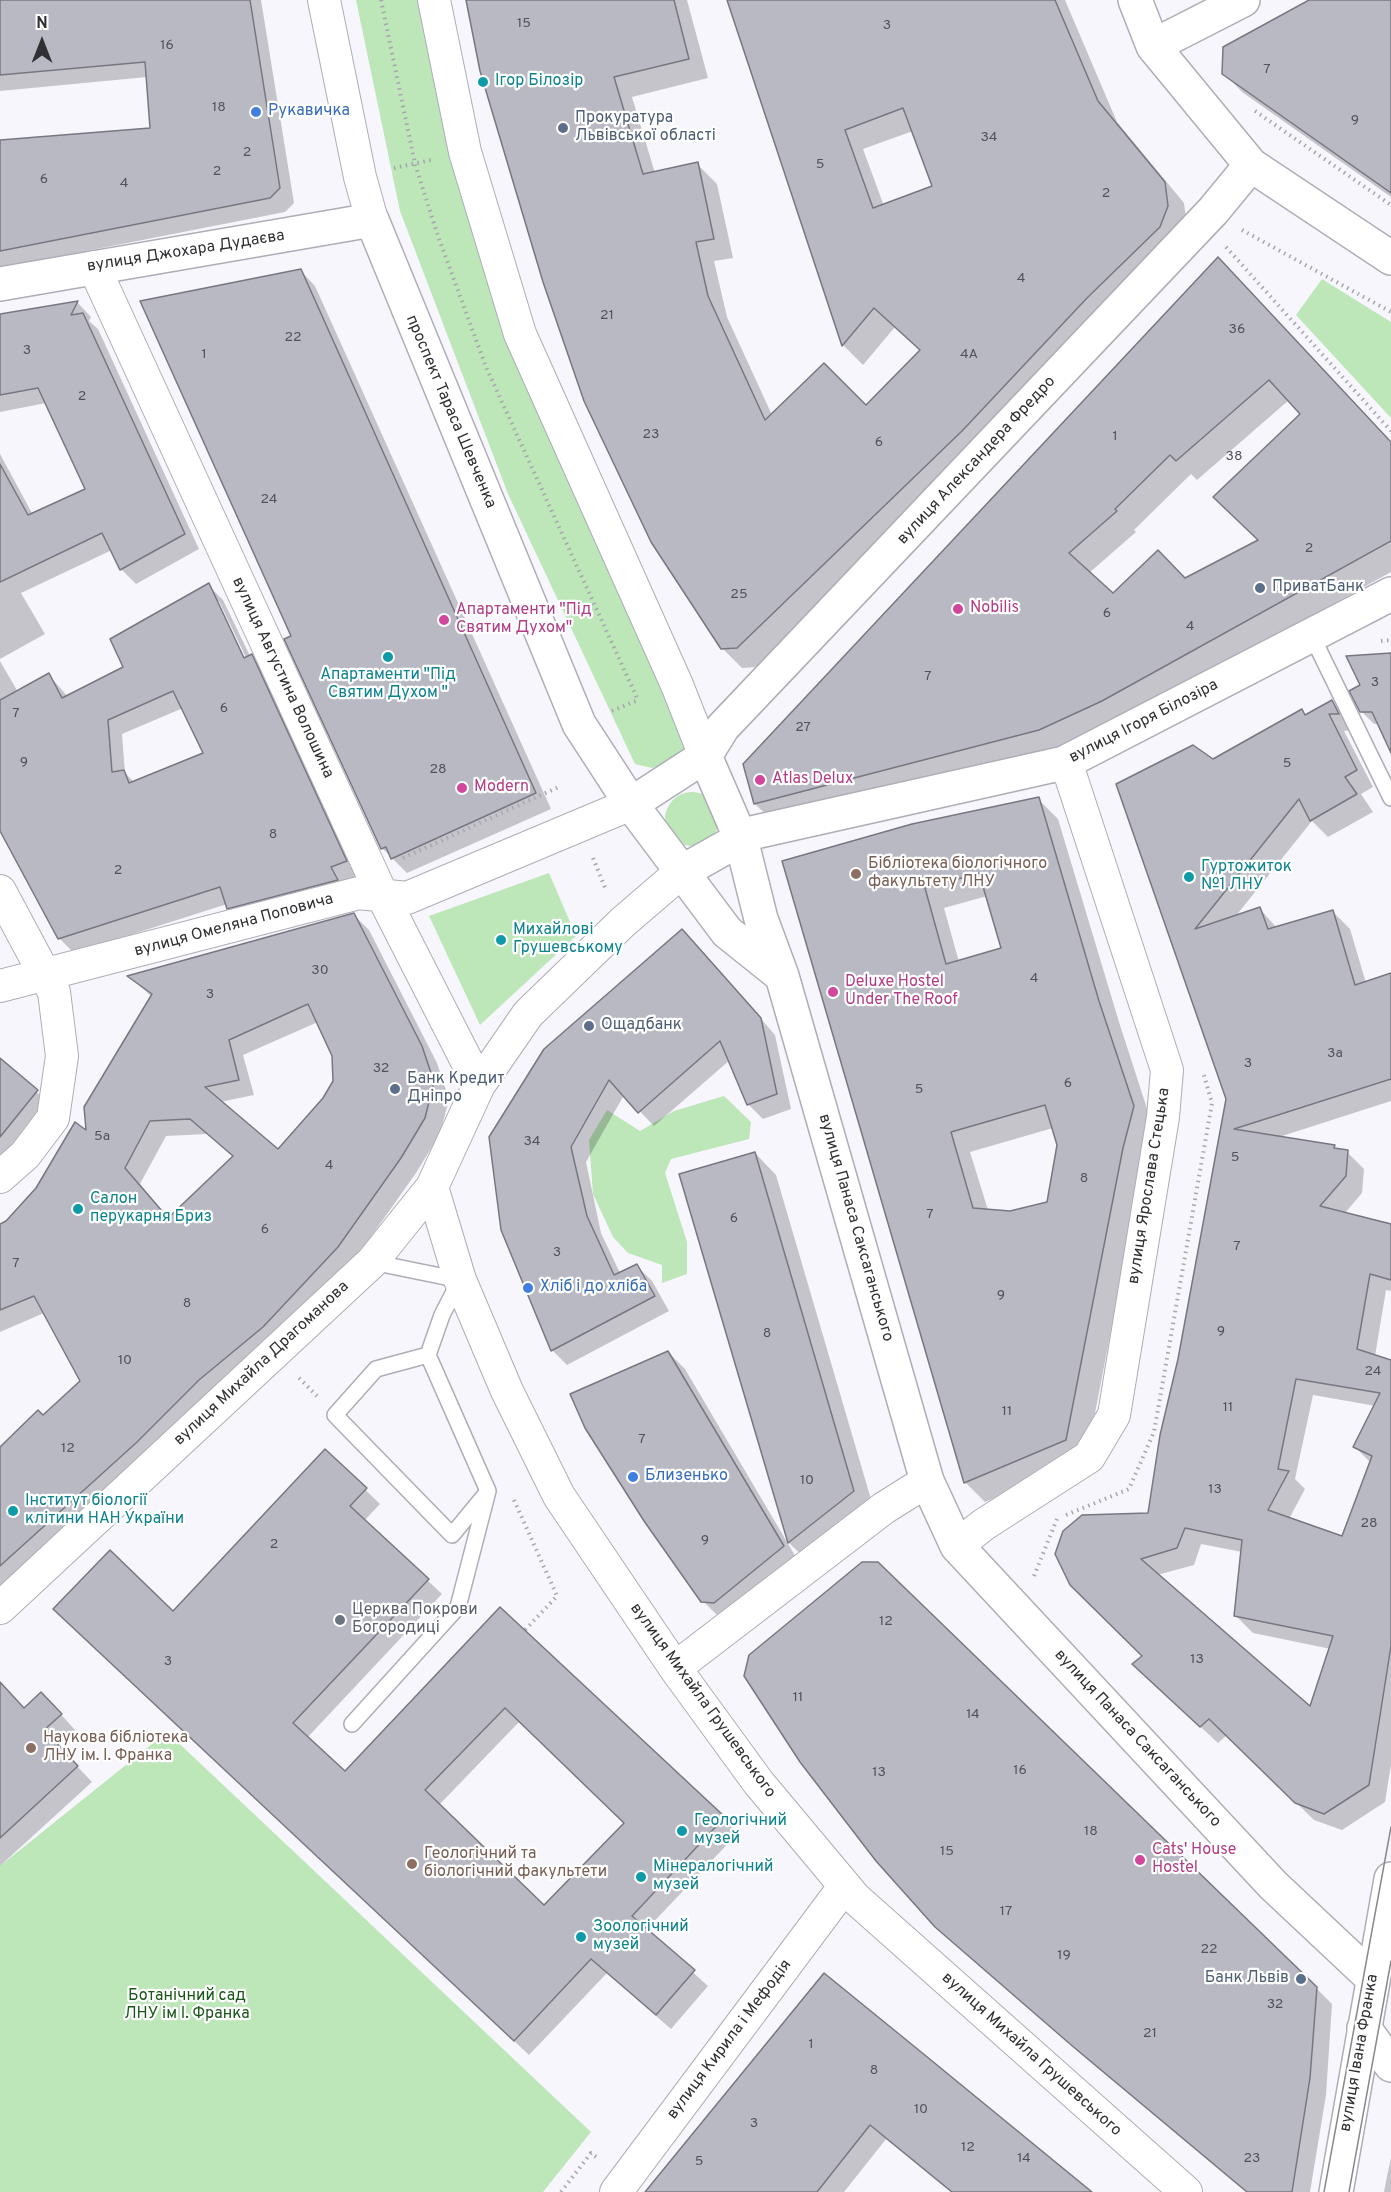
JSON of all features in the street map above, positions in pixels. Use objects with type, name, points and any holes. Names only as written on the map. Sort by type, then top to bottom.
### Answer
[{"type":"street","name":"проспект Тараса Шевченка","points":[[324,0],[360,177],[372,220],[579,724],[631,804],[680,873]]},
{"type":"street","points":[[434,0],[465,152],[520,334],[677,685],[741,839],[680,873],[623,922],[528,1014],[479,1085]]},
{"type":"street","points":[[1135,0],[1153,46],[1251,165],[1391,258]]},
{"type":"street","points":[[1153,46],[1243,0]]},
{"type":"street","name":"вулиця Александера Фредро","points":[[705,756],[723,727],[1213,211],[1251,165]]},
{"type":"street","name":"вулиця Джохара Дудаєва","points":[[0,284],[372,220]]},
{"type":"street","name":"вулиця Августина Волошина","points":[[94,267],[382,895],[479,1085]]},
{"type":"street","name":"вулиця Ігоря Білозіра","points":[[741,839],[751,833],[1064,763],[1202,694],[1311,634],[1391,594]]},
{"type":"street","points":[[631,804],[705,756]]},
{"type":"street","name":"вулиця Ярослава Стецька","points":[[957,1546],[983,1525],[1089,1457],[1114,1415],[1163,1117],[1167,1070],[1064,763]]},
{"type":"street","name":"вулиця Омеляна Поповича","points":[[0,986],[359,893],[407,898],[631,804]]},
{"type":"street","name":"вулиця Панаса Саксаганського","points":[[741,839],[761,919],[783,976],[927,1481],[957,1546],[1273,1885],[1372,1978]]},
{"type":"street","points":[[680,873],[727,932],[783,976]]},
{"type":"street","points":[[0,891],[54,992],[62,1056],[53,1118],[25,1155],[0,1177]]},
{"type":"street","name":"вулиця Михайла Драгоманова","points":[[0,1608],[372,1262],[432,1187],[479,1085]]},
{"type":"street","name":"вулиця Михайла Грушевського","points":[[432,1187],[460,1280],[507,1391],[560,1496],[675,1668],[758,1782],[844,1887],[1186,2192]]},
{"type":"street","points":[[675,1668],[884,1508],[927,1481]]},
{"type":"street","name":"вулиця Івана Франка","points":[[1336,2192],[1391,1879]]},
{"type":"street","name":"вулиця Кирила і Мефодія","points":[[616,2192],[844,1887]]},
{"type":"street","points":[[1364,2028],[1391,2066]]},
{"type":"lane","points":[[1311,634],[1391,798]]},
{"type":"lane","points":[[352,1724],[458,1607],[488,1491],[428,1355],[442,1315],[460,1280],[372,1262]]},
{"type":"lane","points":[[428,1355],[376,1369],[334,1415],[452,1535],[488,1491]]},
{"type":"path","points":[[1255,110],[1391,205]]},
{"type":"path","points":[[390,169],[435,159]]},
{"type":"path","points":[[1234,225],[1391,312]]},
{"type":"path","points":[[1220,240],[1391,431]]},
{"type":"path","points":[[611,711],[647,696]]},
{"type":"path","points":[[397,861],[561,786]]},
{"type":"path","points":[[590,849],[609,899]]},
{"type":"path","points":[[291,1370],[334,1415]]},
{"type":"path","points":[[525,1630],[547,1607]]},
{"type":"path","points":[[561,2192],[591,2153]]},
{"type":"green space","points":[[356,0],[425,0],[456,154],[687,740],[684,754],[667,763],[652,768],[635,764],[508,494],[400,211]]},
{"type":"green space","points":[[1322,279],[1391,322],[1391,418],[1296,315]]},
{"type":"green space","points":[[692,792],[702,794],[711,800],[717,809],[719,819],[717,829],[711,838],[702,844],[692,846],[682,844],[673,838],[667,829],[665,819],[667,809],[673,800],[682,794]]},
{"type":"green space","points":[[549,873],[576,936],[480,1025],[429,916]]},
{"type":"green space","points":[[724,1096],[751,1122],[749,1139],[671,1159],[665,1173],[687,1242],[687,1274],[662,1283],[662,1265],[628,1253],[613,1237],[593,1194],[589,1140],[607,1110],[640,1131],[674,1111]]},
{"type":"green space","name":"Ботанічний сад ЛНУ ім І. Франка","points":[[167,1732],[591,2132],[543,2192],[0,2192],[0,1866]]},
{"type":"building","points":[[0,0],[250,0],[280,188],[270,198],[0,251],[0,140],[150,128],[145,62],[0,75]]},
{"type":"building","points":[[466,0],[674,0],[689,59],[614,77],[643,174],[698,162],[714,239],[696,242],[708,296],[765,420],[824,363],[866,405],[920,350],[874,308],[842,346],[727,0],[1055,0],[1098,101],[1165,182],[1168,206],[1160,227],[1087,298],[962,431],[737,648],[721,649],[651,542],[584,401],[543,282],[480,71]],"holes":[[[903,108],[932,186],[873,208],[845,130]]]},
{"type":"building","points":[[1309,0],[1391,0],[1391,193],[1222,74],[1223,47]]},
{"type":"building","points":[[1218,257],[1391,442],[1391,541],[1102,701],[1039,730],[754,804],[743,764]],"holes":[[[1269,380],[1300,414],[1213,497],[1258,540],[1185,578],[1158,550],[1113,593],[1069,553],[1117,511],[1115,509],[1170,455],[1176,461]]]},
{"type":"building","points":[[301,269],[536,793],[391,859],[386,847],[381,849],[284,639],[291,636],[140,301]]},
{"type":"building","points":[[78,301],[71,315],[83,313],[185,534],[120,570],[102,533],[0,582],[0,464],[28,515],[85,489],[38,388],[0,395],[0,314]]},
{"type":"building","points":[[209,583],[244,658],[252,654],[347,861],[331,867],[338,880],[227,909],[220,887],[58,939],[0,831],[0,700],[49,673],[62,698],[123,667],[110,639]],"holes":[[[173,691],[203,753],[129,783],[124,770],[112,772],[108,720]]]},
{"type":"building","points":[[1391,653],[1391,753],[1372,712],[1360,712],[1349,691],[1360,685],[1346,656]]},
{"type":"building","points":[[1332,700],[1339,714],[1329,714],[1357,770],[1345,777],[1357,794],[1310,821],[1299,799],[1195,929],[1260,907],[1268,929],[1333,910],[1355,985],[1391,973],[1391,1079],[1234,1129],[1335,1145],[1334,1148],[1348,1150],[1346,1176],[1320,1206],[1391,1224],[1391,1280],[1370,1274],[1357,1349],[1391,1360],[1391,1646],[1369,1785],[1324,1814],[1295,1803],[1209,1719],[1200,1727],[1132,1664],[1142,1656],[1070,1585],[1055,1554],[1063,1531],[1082,1515],[1148,1513],[1160,1435],[1178,1359],[1226,1099],[1116,784],[1193,745],[1213,759],[1302,709],[1305,715]],"holes":[[[1296,1379],[1380,1393],[1353,1447],[1372,1456],[1342,1536],[1268,1510],[1289,1471],[1278,1469]],[[1185,1528],[1242,1540],[1234,1616],[1333,1636],[1310,1706],[1141,1559],[1177,1548]]]},
{"type":"building","points":[[1039,797],[1099,1001],[1134,1106],[1123,1148],[1066,1440],[964,1483],[782,861],[912,824]],"holes":[[[979,873],[1001,948],[946,964],[925,888]],[[1045,1105],[1057,1145],[1047,1202],[1010,1211],[973,1208],[951,1132]]]},
{"type":"building","points":[[354,913],[422,1046],[434,1082],[425,1118],[401,1158],[338,1247],[263,1327],[199,1380],[136,1443],[0,1566],[0,1447],[38,1410],[43,1415],[80,1381],[34,1296],[0,1310],[0,1224],[6,1221],[36,1188],[75,1122],[86,1130],[84,1107],[152,994],[127,976]],"holes":[[[308,1004],[332,1056],[333,1081],[323,1098],[278,1149],[205,1087],[239,1080],[229,1040]],[[190,1119],[233,1156],[168,1218],[125,1168],[150,1121]]]},
{"type":"building","points":[[682,929],[761,1018],[777,1094],[747,1105],[720,1041],[638,1113],[609,1080],[571,1147],[587,1216],[614,1275],[637,1264],[655,1296],[551,1351],[501,1230],[489,1137],[544,1049]]},
{"type":"building","points":[[0,1058],[38,1090],[0,1137]]},
{"type":"building","points":[[755,1152],[854,1491],[788,1543],[679,1174]]},
{"type":"building","points":[[668,1351],[784,1546],[714,1603],[701,1602],[644,1521],[585,1428],[570,1394]]},
{"type":"building","points":[[325,1449],[367,1488],[350,1506],[429,1579],[293,1723],[345,1771],[500,1607],[725,1817],[632,1916],[695,1970],[656,2015],[591,1959],[514,2041],[53,1609],[110,1550],[173,1611]],"holes":[[[505,1708],[624,1823],[544,1905],[425,1790]]]},
{"type":"building","points":[[862,1562],[878,1562],[1317,1987],[1310,2078],[1292,2192],[1247,2192],[935,1927],[876,1861],[800,1762],[744,1676],[749,1655]]},
{"type":"building","name":"Наукова бібліотека ЛНУ ім. І. Франка","points":[[0,1682],[24,1708],[41,1692],[62,1714],[44,1730],[78,1766],[0,1838]]},
{"type":"building","points":[[824,1973],[1092,2192],[952,2192],[870,2125],[817,2192],[645,2192]]},
{"type":"tram line","points":[[1324,2192],[1391,1827]]},
{"type":"tram line","points":[[1349,2192],[1391,1961]]},
{"type":"place","name":"Ігор Білозір","points":[[483,82]]},
{"type":"place","name":"Рукавичка","points":[[256,112]]},
{"type":"place","name":"Прокуратура Львівської області","points":[[563,128]]},
{"type":"place","name":"ПриватБанк","points":[[1260,588]]},
{"type":"place","name":"Nobilis","points":[[958,609]]},
{"type":"place","name":"Апартаменти \"Під Святим Духом\"","points":[[444,620]]},
{"type":"place","name":"Апартаменти \"Під Святим Духом \"","points":[[388,657]]},
{"type":"place","name":"Atlas Delux","points":[[760,780]]},
{"type":"place","name":"Modern","points":[[462,788]]},
{"type":"place","name":"Бібліотека біологічного факультету ЛНУ","points":[[856,874]]},
{"type":"place","name":"Гуртожиток №1 ЛНУ","points":[[1189,877]]},
{"type":"place","name":"Михайлові Грушевському","points":[[501,940]]},
{"type":"place","name":"Deluxe Hostel Under The Roof","points":[[833,992]]},
{"type":"place","name":"Ощадбанк","points":[[589,1026]]},
{"type":"place","name":"Банк Кредит Дніпро","points":[[395,1089]]},
{"type":"place","name":"Салон перукарня Бриз","points":[[78,1209]]},
{"type":"place","name":"Хліб і до хліба","points":[[528,1288]]},
{"type":"place","name":"Близенько","points":[[633,1477]]},
{"type":"place","name":"Інститут біології клітини НАН України","points":[[13,1511]]},
{"type":"place","name":"Церква Покрови Богородиці","points":[[340,1620]]},
{"type":"place","name":"Наукова бібліотека ЛНУ ім. І. Франка","points":[[31,1748]]},
{"type":"place","name":"Геологічний музей","points":[[682,1831]]},
{"type":"place","name":"Cats' House Hostel","points":[[1140,1860]]},
{"type":"place","name":"Геологічний та біологічний факультети","points":[[412,1864]]},
{"type":"place","name":"Мінералогічний музей","points":[[641,1877]]},
{"type":"place","name":"Зоологічний музей","points":[[581,1937]]},
{"type":"place","name":"Банк Львів","points":[[1301,1979]]}]
